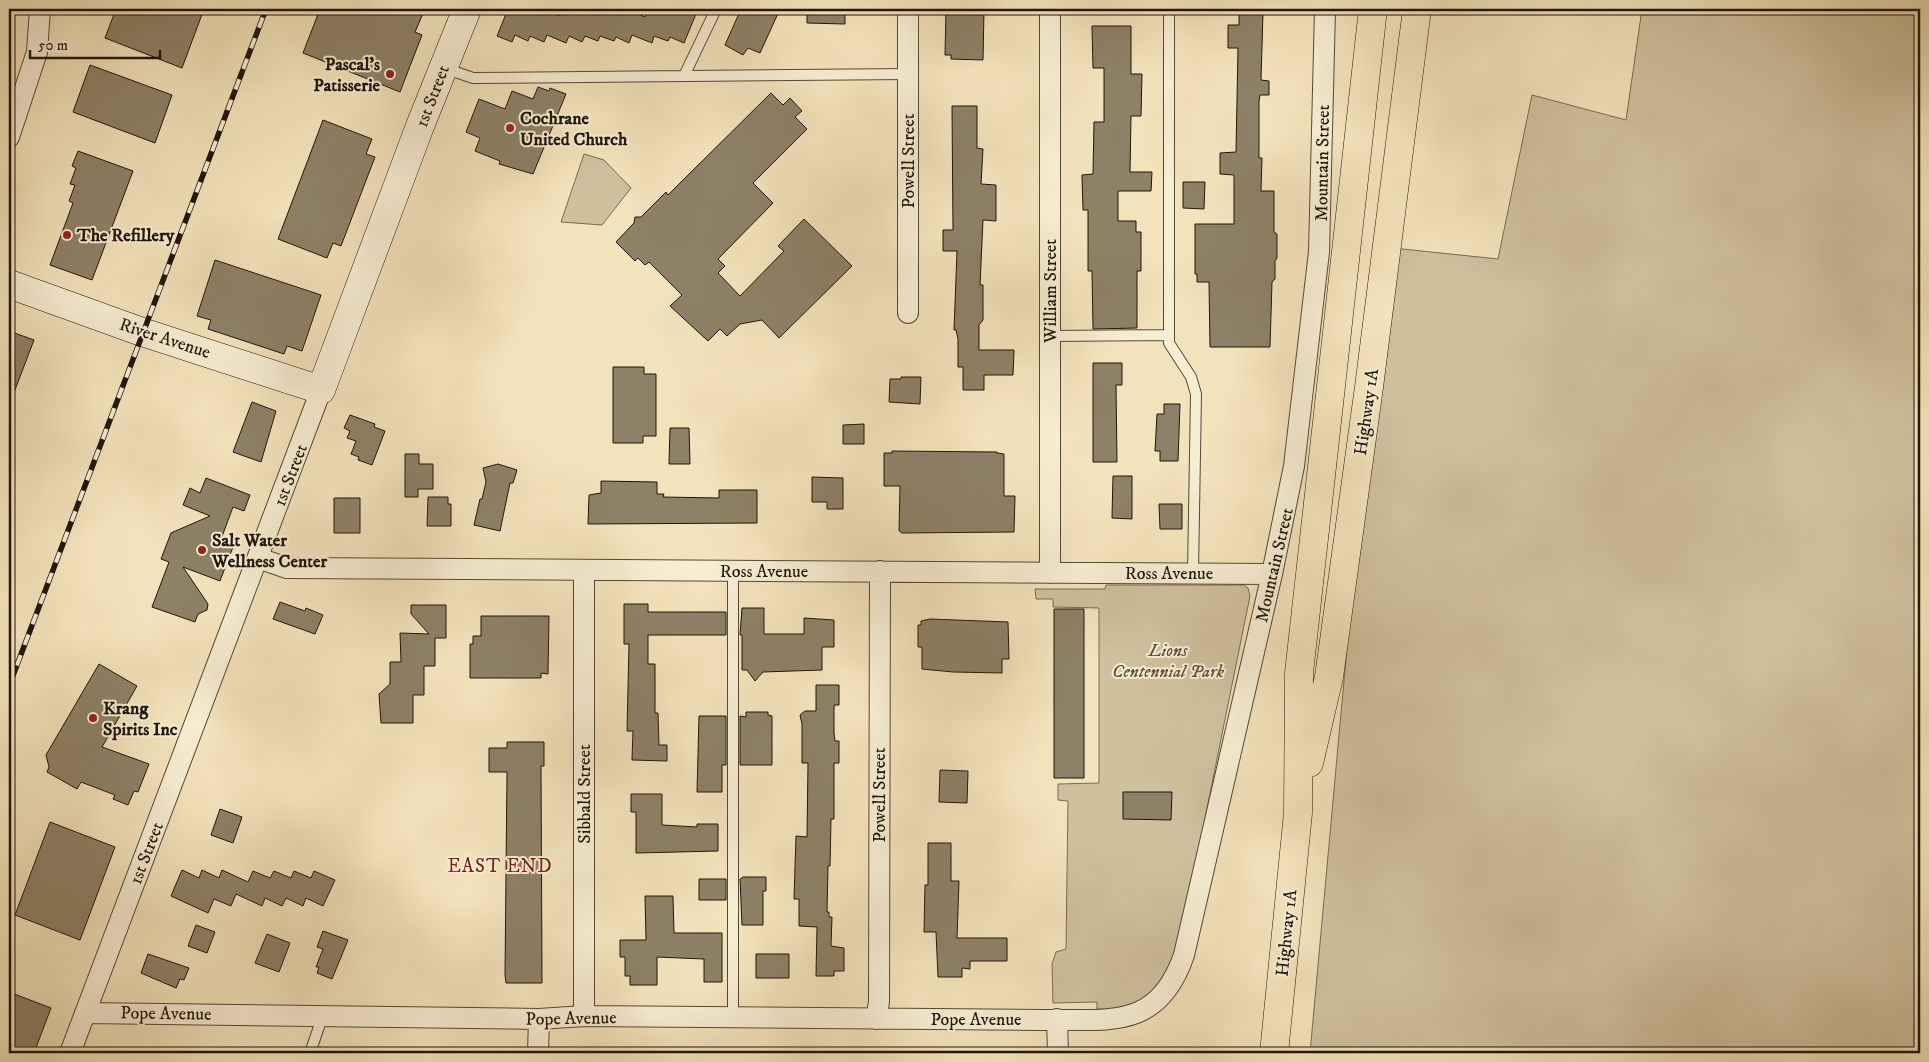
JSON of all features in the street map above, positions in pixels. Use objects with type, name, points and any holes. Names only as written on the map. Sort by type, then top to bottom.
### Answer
[{"type":"main road","points":[[1364,80],[1366,9]]},
{"type":"main road","name":"Highway 1A","points":[[1274,1053],[1298,813],[1299,673],[1373,9]]},
{"type":"main road","name":"Highway 1A","points":[[1298,813],[1329,677],[1369,386],[1417,9]]},
{"type":"street","points":[[9,137],[37,52],[40,9]]},
{"type":"street","name":"1st Street","points":[[70,1053],[467,9]]},
{"type":"street","name":"Powell Street","points":[[908,9],[908,313]]},
{"type":"street","name":"William Street","points":[[1050,9],[1050,573]]},
{"type":"street","name":"Mountain Street","points":[[1057,1020],[1112,1019],[1132,1016],[1160,998],[1177,975],[1184,955],[1272,574],[1294,466],[1316,287],[1323,180],[1325,9]]},
{"type":"street","name":"River Avenue","points":[[9,284],[142,332],[322,390]]},
{"type":"street","name":"Ross Avenue","points":[[258,558],[288,568],[1272,574]]},
{"type":"street","name":"Sibbald Street","points":[[584,571],[584,1016]]},
{"type":"street","name":"Powell Street","points":[[876,1019],[879,1002],[880,571]]},
{"type":"street","name":"Pope Avenue","points":[[85,1013],[539,1019],[584,1016],[1057,1020]]},
{"type":"street","points":[[538,1053],[539,1019]]},
{"type":"street","points":[[1057,1020],[1058,1053]]},
{"type":"lane","points":[[684,76],[716,9]]},
{"type":"lane","points":[[1169,9],[1170,343],[1191,377],[1196,394],[1193,573]]},
{"type":"lane","points":[[443,68],[473,78],[909,74]]},
{"type":"lane","points":[[1050,336],[1170,335]]},
{"type":"lane","points":[[733,571],[733,1017]]},
{"type":"lane","points":[[310,1053],[323,1015]]},
{"type":"green space","points":[[1642,9],[1920,9],[1920,1053],[1310,1053],[1352,593],[1393,248],[1498,259],[1532,95],[1626,120]]},
{"type":"green space","points":[[584,154],[604,160],[631,188],[602,225],[561,222]]},
{"type":"green space","name":"Lions Centennial Park","points":[[1106,585],[1244,585],[1248,588],[1250,596],[1181,937],[1173,957],[1155,987],[1138,1002],[1121,1009],[1097,1009],[1097,1002],[1053,1003],[1052,964],[1056,952],[1066,949],[1068,801],[1058,800],[1058,784],[1099,783],[1099,608],[1053,607],[1053,599],[1036,599],[1035,589],[1105,589]]},
{"type":"building","points":[[116,9],[204,9],[182,68],[105,38]]},
{"type":"building","points":[[320,9],[425,9],[415,32],[422,35],[400,92],[303,53]]},
{"type":"building","points":[[508,9],[524,14],[525,9],[539,15],[543,9],[560,16],[563,9],[578,14],[580,10],[593,15],[595,10],[608,15],[611,10],[624,15],[627,9],[645,17],[648,9],[663,15],[665,10],[678,15],[681,9],[698,9],[684,43],[670,37],[668,41],[654,36],[652,43],[632,35],[629,43],[616,37],[614,41],[600,36],[598,41],[585,36],[582,42],[569,36],[566,43],[547,35],[544,42],[530,36],[528,41],[515,35],[512,42],[497,36]]},
{"type":"building","points":[[741,9],[780,9],[760,53],[748,48],[743,55],[725,45]]},
{"type":"building","points":[[807,9],[845,9],[845,24],[807,23]]},
{"type":"building","points":[[946,9],[984,9],[983,60],[951,59],[951,55],[945,55]]},
{"type":"building","points":[[1239,12],[1263,12],[1261,80],[1269,81],[1269,95],[1260,95],[1259,101],[1259,158],[1262,158],[1261,191],[1274,191],[1274,232],[1277,234],[1275,279],[1272,282],[1270,347],[1210,347],[1209,282],[1197,282],[1197,274],[1195,274],[1195,224],[1234,224],[1234,175],[1220,174],[1220,153],[1236,152],[1238,48],[1228,48],[1228,25],[1239,25]]},
{"type":"building","points":[[1092,26],[1131,26],[1131,74],[1142,74],[1141,116],[1131,116],[1130,172],[1152,172],[1151,191],[1118,191],[1118,221],[1136,221],[1136,232],[1141,232],[1141,271],[1137,271],[1137,328],[1093,329],[1092,271],[1088,271],[1088,210],[1083,210],[1082,175],[1093,174],[1094,122],[1104,122],[1104,68],[1093,68]]},
{"type":"building","points":[[90,65],[172,95],[155,143],[73,112]]},
{"type":"building","name":"Cochrane United Church","points":[[538,87],[549,91],[550,88],[566,94],[533,174],[499,164],[500,161],[475,151],[480,138],[466,132],[479,99],[505,109],[512,91],[533,99]]},
{"type":"building","points":[[771,93],[783,105],[790,98],[802,111],[795,117],[807,129],[753,183],[773,203],[718,259],[725,266],[718,273],[740,296],[784,251],[778,246],[804,219],[852,266],[779,338],[762,320],[740,324],[727,336],[720,329],[708,341],[670,306],[682,295],[649,262],[645,265],[638,258],[635,261],[616,242],[634,223],[635,217],[641,217],[666,192],[668,195]]},
{"type":"building","points":[[952,106],[977,106],[977,148],[983,149],[981,184],[996,185],[996,221],[983,220],[980,285],[983,285],[983,320],[979,325],[979,350],[1014,350],[1013,375],[984,375],[984,390],[963,390],[963,367],[958,367],[958,339],[956,330],[954,330],[957,251],[943,251],[943,230],[953,230]]},
{"type":"building","points":[[323,120],[372,139],[366,154],[375,157],[341,246],[333,243],[327,258],[278,239]]},
{"type":"building","points":[[78,151],[133,171],[92,280],[50,265],[73,203],[69,201],[75,185],[70,184],[76,168],[72,166]]},
{"type":"building","points":[[1183,182],[1205,182],[1204,209],[1183,208]]},
{"type":"building","points":[[215,260],[321,295],[302,351],[287,346],[284,354],[208,329],[211,320],[197,316]]},
{"type":"building","points":[[9,331],[34,340],[10,403],[9,403]]},
{"type":"building","points":[[1093,363],[1122,363],[1122,385],[1116,385],[1117,462],[1093,462]]},
{"type":"building","points":[[613,367],[644,367],[644,374],[656,374],[656,436],[643,436],[643,443],[613,443]]},
{"type":"building","points":[[901,377],[921,377],[920,404],[889,402],[890,379],[901,379]]},
{"type":"building","points":[[252,402],[276,411],[261,462],[233,452]]},
{"type":"building","points":[[1164,404],[1180,404],[1178,461],[1160,461],[1160,451],[1155,451],[1157,414],[1164,414]]},
{"type":"building","points":[[350,415],[375,424],[374,427],[385,431],[372,465],[358,460],[359,457],[351,454],[356,441],[347,438],[350,431],[344,428]]},
{"type":"building","points":[[864,424],[864,444],[843,444],[843,425]]},
{"type":"building","points":[[670,428],[689,428],[690,464],[669,464]]},
{"type":"building","points":[[892,451],[997,452],[1004,454],[1004,496],[1015,496],[1014,532],[902,533],[899,531],[900,486],[884,486],[884,453],[892,453]]},
{"type":"building","points":[[405,454],[419,454],[419,464],[433,464],[433,489],[418,489],[418,497],[405,497]]},
{"type":"building","points":[[498,464],[517,470],[513,483],[510,483],[500,531],[474,525],[486,482],[483,468]]},
{"type":"building","points":[[1113,476],[1132,476],[1132,519],[1112,518]]},
{"type":"building","points":[[812,477],[843,478],[843,509],[827,509],[827,502],[812,502]]},
{"type":"building","points":[[206,478],[250,495],[244,511],[233,507],[220,542],[233,547],[220,581],[183,567],[208,604],[207,610],[198,614],[195,622],[152,607],[169,562],[161,559],[171,533],[210,516],[183,505],[190,488],[200,493]]},
{"type":"building","points":[[601,481],[657,482],[657,494],[664,494],[663,497],[719,498],[719,490],[757,490],[757,523],[588,524],[589,495],[601,493]]},
{"type":"building","points":[[428,497],[448,497],[448,504],[451,504],[451,526],[427,526]]},
{"type":"building","points":[[334,498],[360,498],[360,533],[334,533]]},
{"type":"building","points":[[1159,504],[1182,504],[1182,529],[1160,529]]},
{"type":"building","points":[[280,602],[305,611],[306,608],[323,615],[315,634],[273,619]]},
{"type":"building","points":[[624,604],[648,604],[648,612],[726,612],[726,635],[648,635],[648,664],[655,664],[655,713],[658,713],[659,745],[667,745],[667,761],[632,760],[633,731],[627,731],[629,644],[624,644]]},
{"type":"building","points":[[411,605],[446,605],[446,638],[435,638],[435,666],[424,666],[424,695],[413,695],[413,723],[381,723],[379,694],[390,684],[390,662],[401,662],[400,633],[429,634],[411,614]]},
{"type":"building","points":[[742,608],[764,608],[764,634],[804,634],[804,618],[834,620],[834,647],[822,647],[822,670],[763,672],[755,681],[747,670],[742,670],[742,635],[740,635]]},
{"type":"building","points":[[1054,609],[1084,609],[1084,778],[1054,778]]},
{"type":"building","points":[[481,616],[549,616],[548,674],[541,673],[541,678],[470,678],[470,644],[473,644],[473,636],[481,636]]},
{"type":"building","points":[[930,619],[1008,622],[1009,659],[1002,659],[1002,673],[922,669],[922,647],[918,647],[918,625],[921,625],[921,621]]},
{"type":"building","name":"Krang Spirits Inc","points":[[99,664],[137,686],[102,747],[149,764],[138,792],[134,791],[128,805],[113,799],[115,795],[81,782],[77,789],[47,772],[49,767],[46,755]]},
{"type":"building","points":[[816,685],[839,685],[839,705],[834,705],[834,733],[835,741],[839,741],[839,763],[834,763],[834,819],[831,819],[827,912],[829,912],[829,917],[832,917],[831,946],[844,948],[844,971],[834,971],[834,976],[816,976],[817,927],[799,926],[799,899],[794,899],[796,836],[807,837],[808,763],[802,763],[802,724],[800,715],[805,711],[816,711]]},
{"type":"building","points":[[746,712],[768,712],[768,715],[772,716],[772,765],[740,765],[740,716],[746,717]]},
{"type":"building","points":[[699,716],[726,716],[726,765],[722,765],[722,792],[697,792]]},
{"type":"building","points":[[507,742],[544,742],[544,766],[541,766],[542,983],[506,983],[507,772],[489,772],[489,748],[507,748]]},
{"type":"building","points":[[940,770],[968,771],[967,803],[939,802]]},
{"type":"building","points":[[1123,792],[1172,792],[1171,820],[1123,819]]},
{"type":"building","points":[[631,794],[662,794],[662,825],[697,827],[697,824],[718,824],[718,851],[636,853],[636,812],[631,812]]},
{"type":"building","points":[[220,809],[242,817],[233,843],[211,835]]},
{"type":"building","points":[[50,822],[115,847],[80,940],[15,915]]},
{"type":"building","points":[[928,843],[951,843],[951,881],[959,881],[957,938],[1007,938],[1007,961],[970,961],[970,969],[962,968],[962,977],[938,977],[936,932],[924,932],[925,885],[928,885]]},
{"type":"building","points":[[182,870],[199,878],[202,870],[219,878],[222,870],[248,882],[253,871],[270,878],[274,871],[291,878],[294,871],[311,878],[314,871],[335,880],[323,906],[306,898],[303,906],[286,898],[282,906],[265,898],[262,906],[236,894],[231,906],[214,899],[208,913],[171,896]]},
{"type":"building","points":[[743,877],[766,877],[766,891],[763,891],[763,925],[742,925],[740,879]]},
{"type":"building","points":[[699,879],[726,879],[726,900],[699,900]]},
{"type":"building","points":[[645,896],[673,896],[674,933],[722,933],[722,982],[704,982],[704,959],[657,957],[657,985],[630,985],[630,976],[625,976],[625,957],[620,957],[620,940],[646,940]]},
{"type":"building","points":[[196,925],[215,932],[207,953],[188,946]]},
{"type":"building","points":[[323,931],[348,940],[332,979],[317,973],[319,967],[316,967],[323,949],[317,947]]},
{"type":"building","points":[[267,934],[290,943],[279,972],[255,963]]},
{"type":"building","points":[[148,954],[189,968],[184,980],[180,979],[176,988],[141,973]]},
{"type":"building","points":[[756,954],[789,954],[789,978],[756,978]]},
{"type":"building","points":[[9,992],[51,1008],[34,1053],[9,1053]]},
{"type":"railway","points":[[9,686],[266,9]]},
{"type":"place","name":"Pascal's Patisserie","points":[[390,74]]},
{"type":"place","name":"Cochrane United Church","points":[[510,128]]},
{"type":"place","name":"The Refillery","points":[[67,235]]},
{"type":"place","name":"Salt Water Wellness Center","points":[[202,550]]},
{"type":"place","name":"Krang Spirits Inc","points":[[93,718]]},
{"type":"district","name":"EAST END","points":[[500,865]]}]
